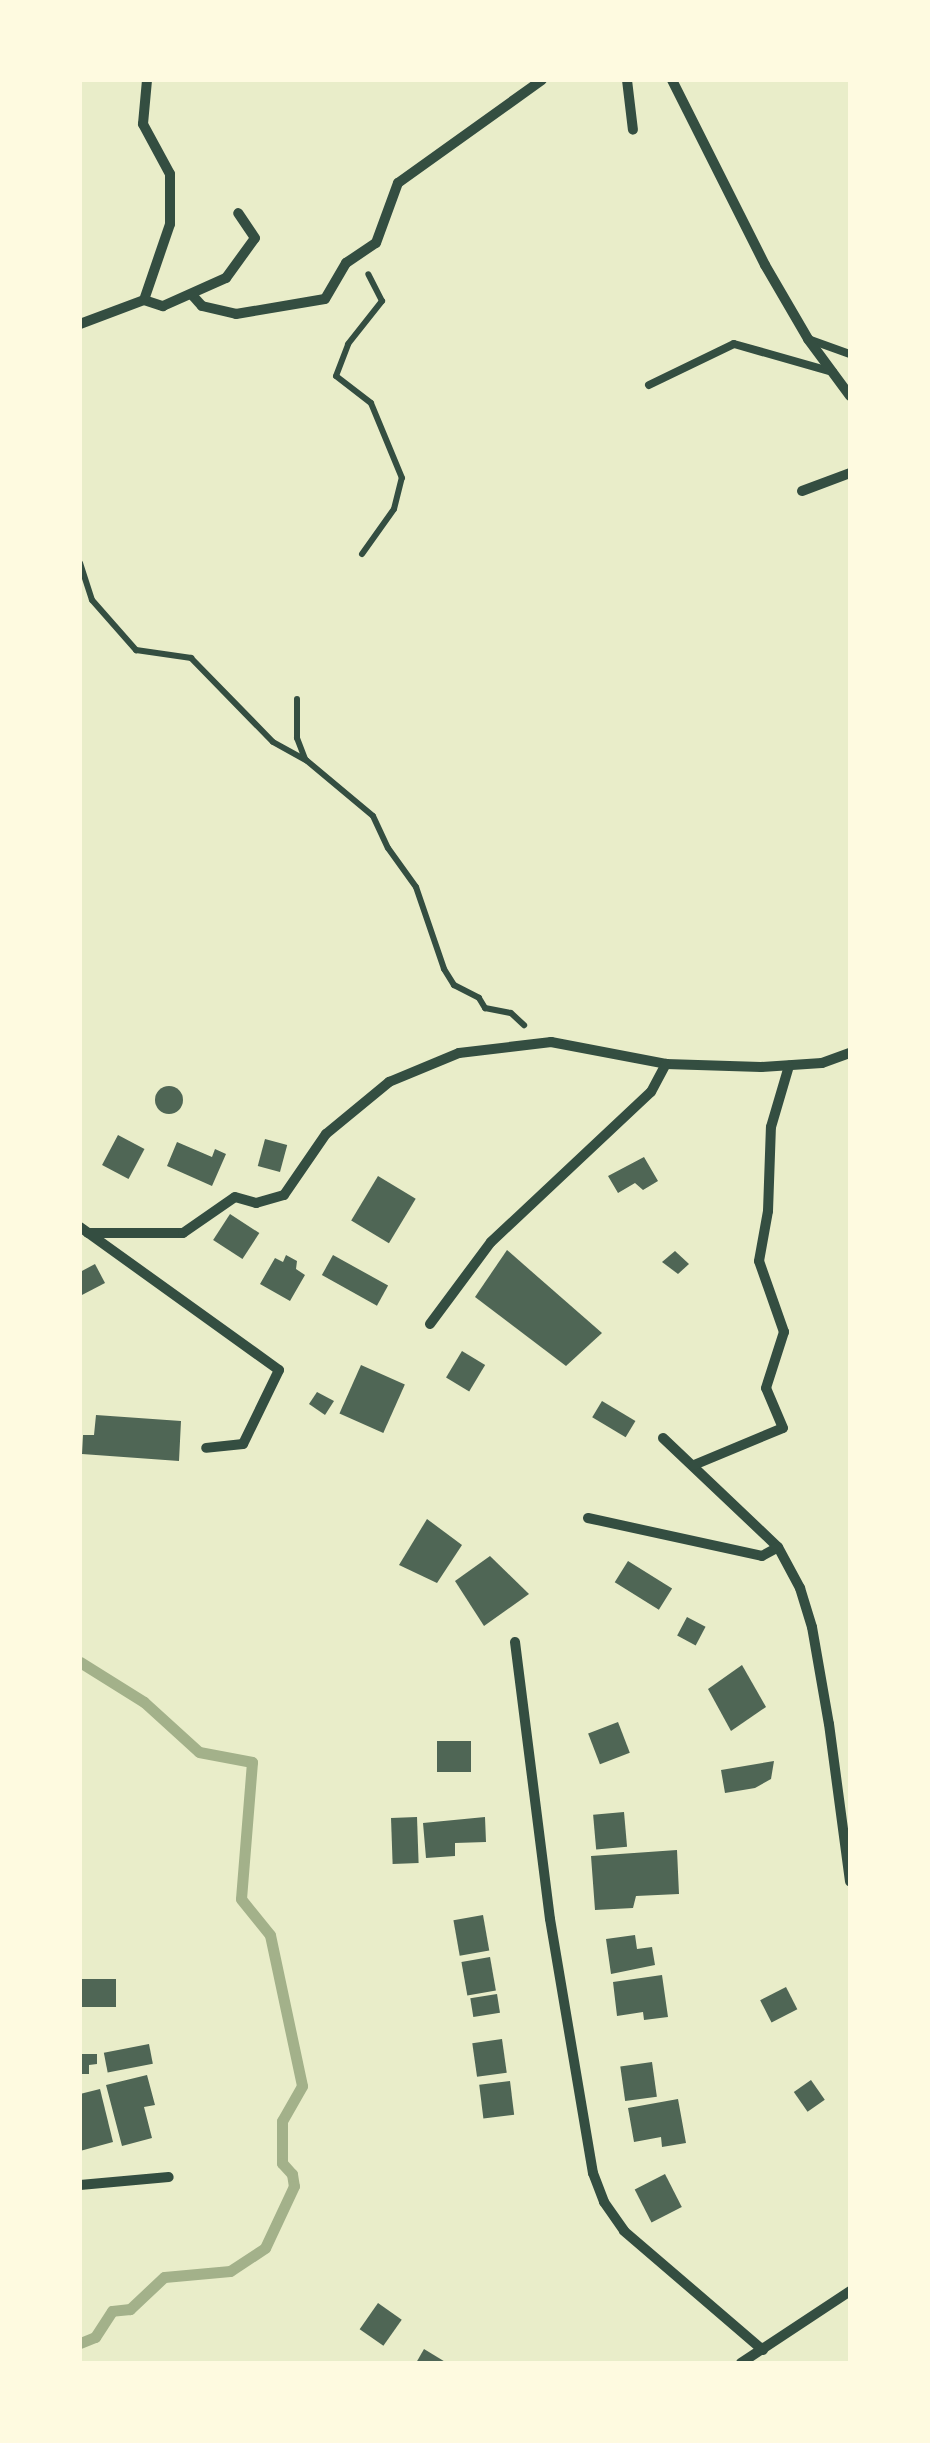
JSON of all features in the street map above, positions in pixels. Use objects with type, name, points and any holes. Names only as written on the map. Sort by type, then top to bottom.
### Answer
[{"type":"street","points":[[144,300],[170,224],[170,174],[144,124],[147,80]]},
{"type":"street","points":[[193,296],[202,306],[236,314],[325,299],[346,263],[376,242],[398,183],[542,80]]},
{"type":"street","points":[[627,80],[632,130]]},
{"type":"street","points":[[672,80],[735,211],[808,339],[850,396]]},
{"type":"street","points":[[80,324],[144,300],[163,306],[193,296],[226,278],[255,238],[238,213]]},
{"type":"street","points":[[802,491],[850,473]]},
{"type":"street","points":[[84,1230],[183,1233],[235,1196],[256,1203],[284,1195],[326,1134],[389,1082],[460,1053],[544,1042],[666,1064],[789,1066],[822,1063],[850,1053]]},
{"type":"street","points":[[430,1324],[491,1242],[651,1092],[666,1064]]},
{"type":"street","points":[[694,1465],[783,1428],[766,1388],[784,1332],[759,1261],[768,1211],[771,1126],[789,1066]]},
{"type":"street","points":[[84,1230],[279,1370],[243,1444],[206,1448]]},
{"type":"street","points":[[663,1438],[778,1547],[800,1588],[812,1627],[850,1882]]},
{"type":"street","points":[[588,1518],[762,1556],[778,1547]]},
{"type":"street","points":[[515,1642],[550,1919],[592,2173],[604,2202],[647,2254],[762,2350]]},
{"type":"street","points":[[80,2185],[169,2177]]},
{"type":"street","points":[[741,2363],[850,2291]]},
{"type":"lane","points":[[808,339],[850,354]]},
{"type":"lane","points":[[648,385],[734,344],[833,372]]},
{"type":"path","points":[[358,254],[382,301],[348,344],[336,376],[371,403],[402,478],[394,510],[362,554]]},
{"type":"path","points":[[80,563],[92,600],[136,650],[191,658],[273,742],[306,760],[373,816],[388,848],[416,887],[444,970],[454,985],[479,998],[485,1008],[511,1012],[544,1042]]},
{"type":"path","points":[[297,699],[297,738],[306,760]]},
{"type":"building","points":[[169,1086],[179,1090],[183,1100],[179,1110],[169,1114],[159,1110],[155,1100],[159,1090]]},
{"type":"building","points":[[118,1135],[144,1149],[129,1179],[102,1165]]},
{"type":"building","points":[[265,1139],[287,1145],[280,1172],[258,1166]]},
{"type":"building","points":[[177,1142],[212,1157],[215,1149],[226,1154],[212,1186],[167,1166]]},
{"type":"building","points":[[644,1157],[658,1181],[643,1190],[635,1183],[618,1193],[608,1176]]},
{"type":"building","points":[[378,1176],[416,1199],[389,1243],[351,1221]]},
{"type":"building","points":[[230,1214],[259,1233],[242,1259],[213,1240]]},
{"type":"building","points":[[507,1250],[602,1333],[566,1366],[475,1297]]},
{"type":"building","points":[[675,1251],[689,1264],[678,1274],[662,1262]]},
{"type":"building","points":[[286,1255],[297,1261],[296,1269],[305,1275],[290,1301],[260,1284],[275,1258],[283,1262]]},
{"type":"building","points":[[333,1255],[388,1286],[377,1306],[322,1275]]},
{"type":"building","points":[[95,1264],[105,1283],[80,1296],[80,1272]]},
{"type":"building","points":[[462,1351],[485,1365],[469,1391],[446,1378]]},
{"type":"building","points":[[361,1365],[405,1385],[383,1433],[339,1413]]},
{"type":"building","points":[[317,1392],[334,1401],[325,1415],[309,1404]]},
{"type":"building","points":[[602,1401],[635,1421],[626,1437],[592,1417]]},
{"type":"building","points":[[96,1415],[181,1421],[179,1461],[82,1454],[83,1435],[94,1435]]},
{"type":"building","points":[[427,1519],[462,1545],[437,1583],[399,1565]]},
{"type":"building","points":[[490,1556],[529,1594],[484,1626],[455,1581]]},
{"type":"building","points":[[628,1561],[672,1589],[659,1610],[615,1582]]},
{"type":"building","points":[[687,1617],[706,1627],[696,1645],[677,1636]]},
{"type":"building","points":[[742,1665],[766,1707],[731,1731],[708,1689]]},
{"type":"building","points":[[618,1722],[630,1753],[600,1764],[588,1733]]},
{"type":"building","points":[[437,1741],[471,1741],[471,1772],[437,1772]]},
{"type":"building","points":[[774,1761],[771,1779],[755,1788],[725,1793],[721,1770]]},
{"type":"building","points":[[624,1812],[627,1847],[596,1850],[593,1815]]},
{"type":"building","points":[[417,1817],[419,1863],[393,1864],[391,1818]]},
{"type":"building","points":[[485,1817],[486,1842],[455,1843],[455,1856],[426,1858],[423,1823]]},
{"type":"building","points":[[677,1850],[679,1894],[636,1896],[633,1908],[595,1910],[591,1856]]},
{"type":"building","points":[[483,1915],[489,1950],[460,1956],[453,1920]]},
{"type":"building","points":[[635,1935],[637,1949],[652,1947],[655,1965],[611,1974],[606,1939]]},
{"type":"building","points":[[490,1957],[496,1990],[467,1996],[461,1962]]},
{"type":"building","points":[[662,1975],[668,2017],[644,2020],[643,2012],[617,2016],[613,1982]]},
{"type":"building","points":[[82,1979],[116,1979],[116,2007],[82,2007]]},
{"type":"building","points":[[786,1987],[797,2009],[772,2022],[760,2000]]},
{"type":"building","points":[[497,1994],[500,2013],[473,2017],[470,1998]]},
{"type":"building","points":[[502,2039],[507,2073],[477,2077],[472,2043]]},
{"type":"building","points":[[149,2044],[153,2064],[108,2072],[104,2053]]},
{"type":"building","points":[[80,2054],[97,2054],[97,2064],[89,2065],[89,2074],[80,2074]]},
{"type":"building","points":[[652,2062],[657,2097],[625,2101],[620,2066]]},
{"type":"building","points":[[147,2075],[155,2105],[144,2107],[152,2138],[122,2146],[106,2085]]},
{"type":"building","points":[[811,2080],[825,2100],[808,2112],[794,2092]]},
{"type":"building","points":[[510,2081],[514,2115],[483,2119],[479,2085]]},
{"type":"building","points":[[100,2089],[113,2142],[80,2151],[80,2094]]},
{"type":"building","points":[[678,2099],[686,2143],[662,2147],[661,2137],[634,2142],[628,2108]]},
{"type":"building","points":[[665,2174],[682,2207],[652,2222],[635,2189]]},
{"type":"building","points":[[378,2303],[402,2320],[383,2346],[360,2329]]},
{"type":"building","points":[[424,2349],[447,2363],[416,2363]]},
{"type":"waterway","points":[[80,1662],[144,1702],[199,1752],[252,1762],[241,1899],[270,1935],[302,2086],[282,2121],[282,2163],[292,2174],[294,2186],[265,2248],[230,2271],[164,2277],[130,2309],[112,2311],[95,2337],[80,2343]]}]
